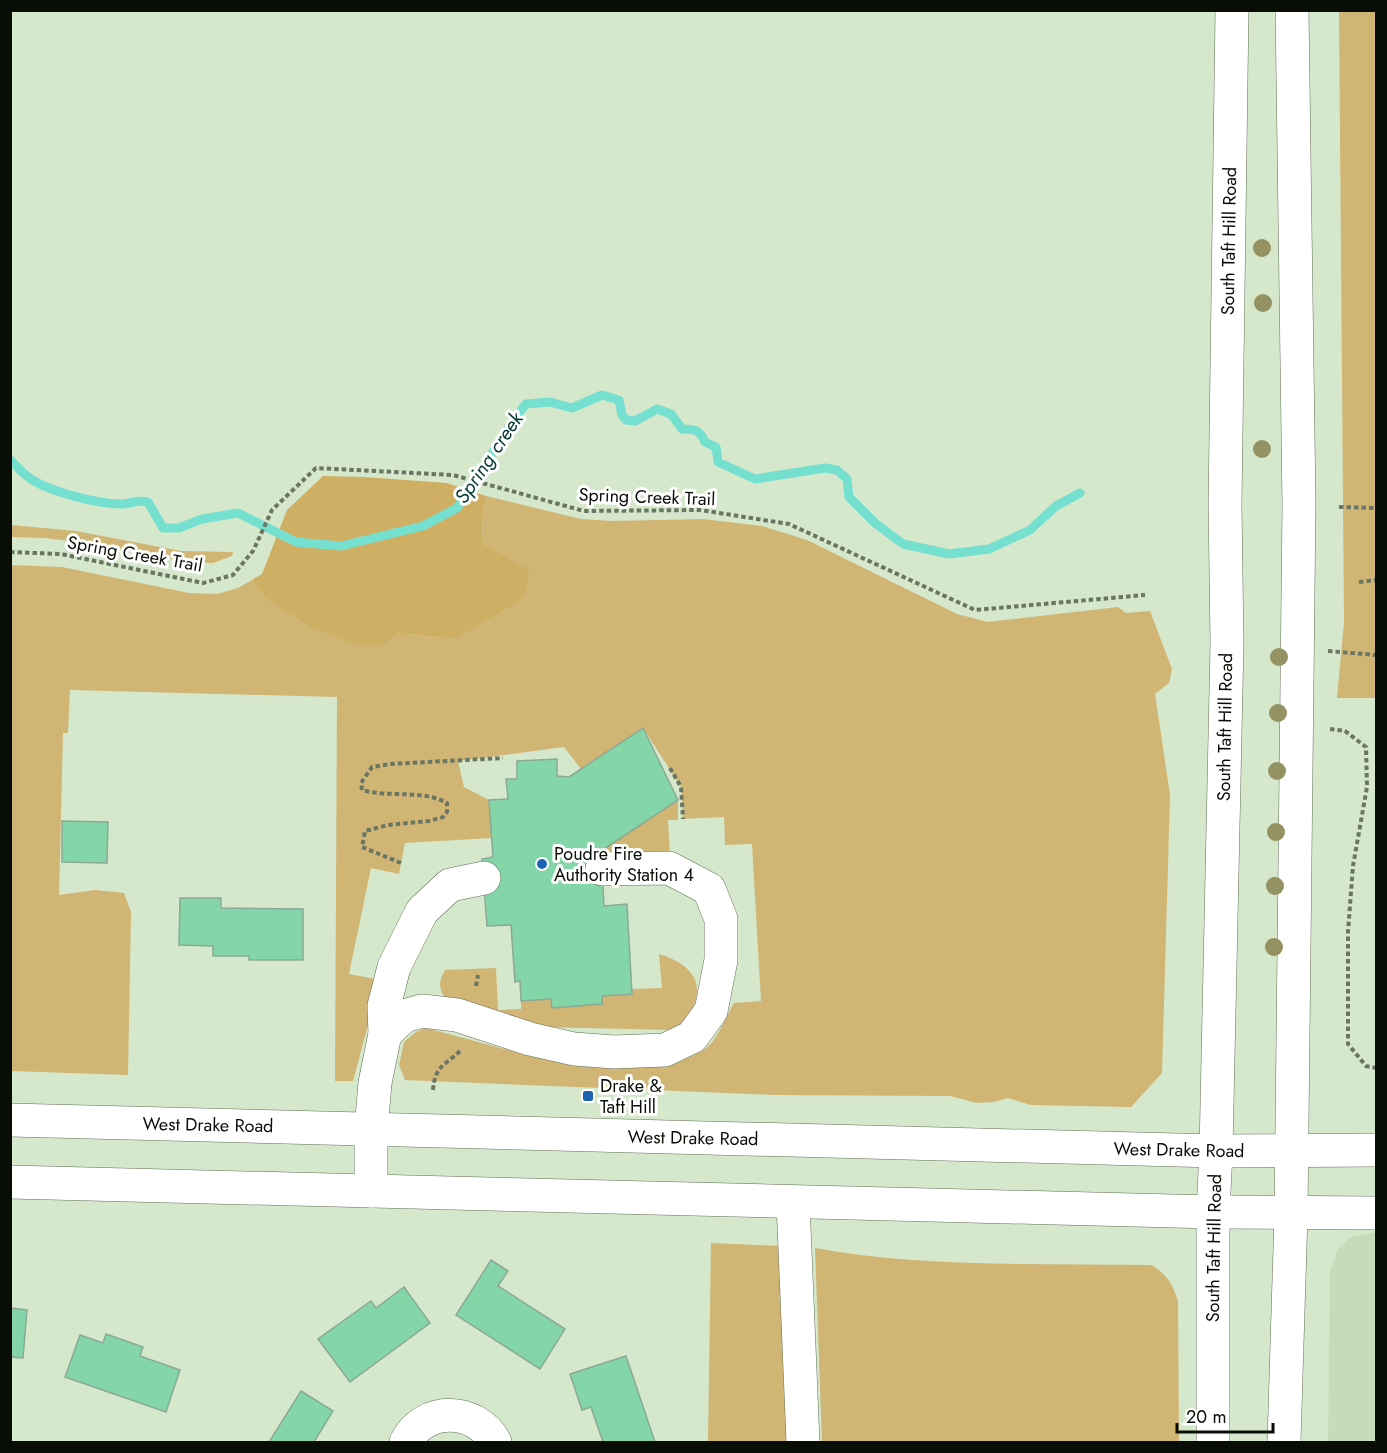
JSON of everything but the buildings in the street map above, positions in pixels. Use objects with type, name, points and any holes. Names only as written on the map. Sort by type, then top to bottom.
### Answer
[{"type":"main road","name":"South Taft Hill Road","points":[[1213,1443],[1213,1212],[1227,643],[1225,506],[1232,10]]},
{"type":"main road","points":[[1284,1443],[1291,1214],[1299,505],[1292,10]]},
{"type":"main road","points":[[385,1034],[404,1016],[422,1011],[458,1015],[530,1039],[584,1050],[614,1052],[665,1050],[692,1037],[711,1011],[720,960],[721,920],[710,889],[669,868],[602,869]]},
{"type":"main road","points":[[371,1191],[371,1130],[375,1083],[385,1034],[384,1006],[394,967],[422,910],[450,885],[484,878]]},
{"type":"main road","name":"West Drake Road","points":[[10,1120],[1216,1151],[1377,1150]]},
{"type":"main road","points":[[10,1182],[1291,1214],[1377,1213]]},
{"type":"main road","points":[[793,1202],[803,1443]]},
{"type":"main road","points":[[406,1443],[417,1427],[446,1414],[462,1416],[477,1422],[490,1434],[495,1443]]},
{"type":"path","name":"Spring Creek Trail","points":[[10,552],[61,554],[203,583],[233,575],[253,551],[272,510],[316,468],[453,475],[584,511],[700,510],[789,524],[975,610],[1145,595]]},
{"type":"path","points":[[1339,507],[1377,508]]},
{"type":"path","points":[[1359,582],[1377,580]]},
{"type":"path","points":[[1298,649],[1377,656]]},
{"type":"path","points":[[1297,723],[1345,731],[1366,747],[1367,787],[1353,866],[1348,932],[1348,1044],[1366,1066],[1377,1068]]},
{"type":"path","points":[[401,862],[362,847],[365,831],[442,817],[447,812],[447,803],[423,795],[372,793],[362,790],[361,783],[372,767],[503,758]]},
{"type":"path","points":[[670,768],[681,787],[683,819]]},
{"type":"path","points":[[433,1090],[434,1076],[439,1068],[460,1052],[465,1043]]},
{"type":"shaded area","points":[[1339,11],[1376,11],[1376,698],[1337,698],[1344,622]]},
{"type":"shaded area","points":[[323,476],[447,483],[486,496],[482,522],[483,544],[529,570],[526,591],[519,601],[455,639],[396,633],[383,645],[358,645],[314,629],[265,598],[252,580],[262,574],[287,510]]},
{"type":"shaded area","points":[[486,496],[581,519],[612,521],[703,519],[762,526],[807,540],[957,614],[988,622],[1118,607],[1126,613],[1150,611],[1172,669],[1169,683],[1155,694],[1170,795],[1162,1073],[1131,1107],[1031,1105],[1008,1098],[977,1103],[950,1096],[775,1095],[405,1080],[399,1065],[404,1042],[416,1032],[426,1028],[534,1057],[669,1063],[685,1059],[705,1049],[716,1036],[734,1003],[761,1001],[752,844],[725,845],[724,817],[683,819],[681,787],[643,728],[581,769],[564,747],[458,761],[464,787],[489,800],[492,838],[405,843],[399,874],[371,868],[349,974],[380,980],[353,1081],[335,1081],[337,697],[70,690],[68,733],[63,733],[59,895],[95,890],[124,893],[131,912],[128,1075],[11,1071],[11,565],[62,567],[189,593],[217,594],[238,588],[252,580],[265,598],[396,633],[455,639],[505,558],[483,544],[482,522]]},
{"type":"shaded area","points":[[11,525],[76,531],[181,551],[233,552],[232,556],[213,563],[188,562],[95,544],[45,538],[11,537]]},
{"type":"shaded area","points":[[678,800],[678,820],[668,820],[670,856],[601,859],[601,851]]},
{"type":"shaded area","points":[[659,954],[684,966],[691,973],[697,988],[690,1012],[674,1030],[537,1027],[445,998],[440,987],[445,970],[496,968],[498,1010],[521,1009],[521,1001],[551,999],[553,1007],[601,1004],[602,996],[631,994],[631,989],[662,988]]},
{"type":"shaded area","points":[[1376,1232],[1376,1442],[1328,1442],[1330,1271],[1338,1249],[1351,1237]]},
{"type":"shaded area","points":[[711,1243],[782,1246],[790,1442],[708,1442]]},
{"type":"shaded area","points":[[815,1248],[940,1262],[1151,1265],[1168,1280],[1178,1301],[1179,1442],[822,1442]]},
{"type":"waterway","name":"Spring creek","points":[[10,460],[35,482],[72,496],[111,503],[148,502],[163,528],[179,528],[202,519],[238,513],[296,542],[341,546],[423,526],[457,508],[526,404],[550,402],[572,408],[602,395],[619,400],[622,415],[626,420],[635,421],[657,409],[671,414],[682,429],[696,431],[705,442],[716,447],[718,462],[755,479],[825,468],[837,470],[847,479],[849,497],[875,523],[903,544],[949,554],[989,549],[1030,530],[1056,506],[1080,493]]},
{"type":"place","name":"Poudre Fire Authority Station 4","points":[[542,864]]},
{"type":"place","name":"Drake & Taft Hill","points":[[588,1096]]}]
